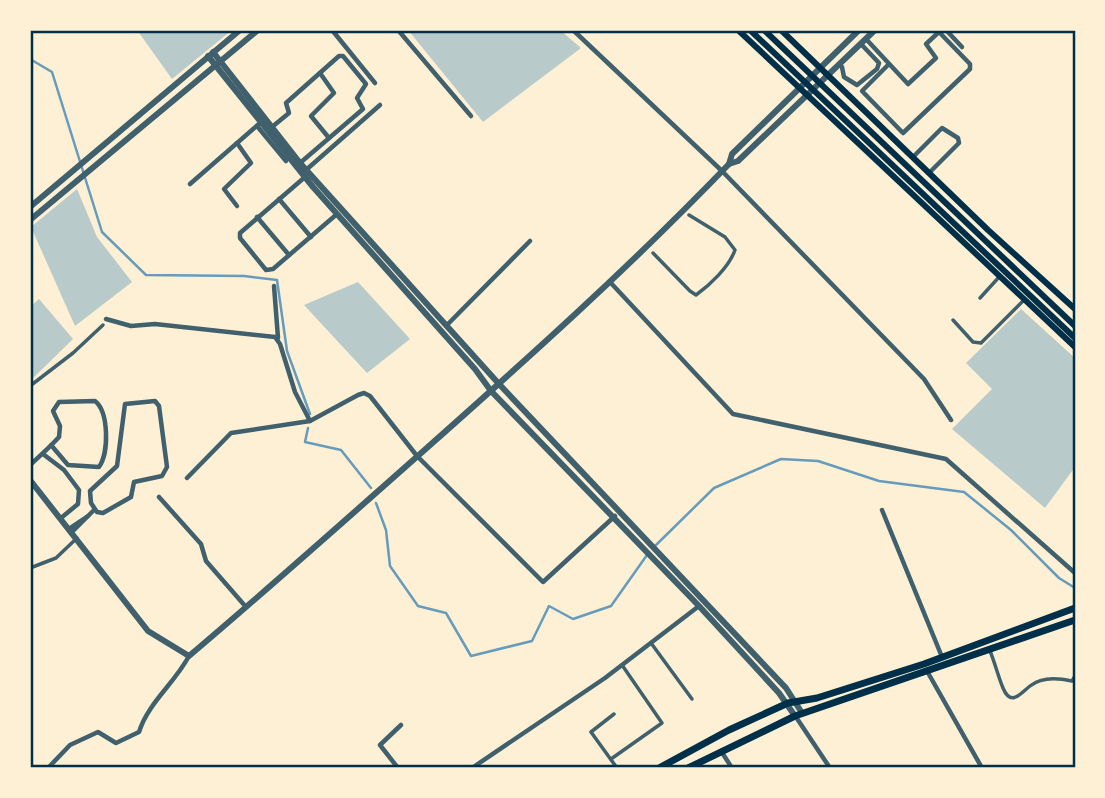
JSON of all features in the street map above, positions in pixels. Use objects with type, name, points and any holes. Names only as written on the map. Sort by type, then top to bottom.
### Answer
[{"type":"main road","points":[[738,30],[1075,347]]},
{"type":"main road","points":[[750,30],[1075,338]]},
{"type":"main road","points":[[764,30],[1075,326]]},
{"type":"main road","points":[[781,30],[1075,309]]},
{"type":"main road","points":[[659,768],[729,730],[792,702],[817,698],[923,664],[1075,608]]},
{"type":"main road","points":[[688,768],[799,714],[928,673],[1075,620]]},
{"type":"street","points":[[30,206],[240,30]]},
{"type":"street","points":[[30,220],[258,30]]},
{"type":"street","points":[[332,30],[375,83]]},
{"type":"street","points":[[398,30],[471,116]]},
{"type":"street","points":[[573,30],[722,171],[924,379],[951,420]]},
{"type":"street","points":[[729,164],[732,154],[859,30]]},
{"type":"street","points":[[48,768],[70,745],[99,732],[116,743],[139,732],[144,714],[178,677],[189,656],[499,384],[610,282],[729,164],[738,161],[875,30]]},
{"type":"street","points":[[946,30],[962,47]]},
{"type":"street","points":[[863,41],[889,64],[908,84],[936,58],[926,44],[939,32],[971,66],[903,133],[862,91],[889,64]]},
{"type":"street","points":[[842,67],[844,77],[857,85],[877,69],[879,64],[863,41]]},
{"type":"street","points":[[211,54],[272,127],[337,214],[475,369],[491,391],[792,702]]},
{"type":"street","points":[[272,127],[289,113],[286,103],[343,56],[366,84],[358,98],[363,109],[300,163]]},
{"type":"street","points":[[218,63],[258,124],[288,160],[306,174],[448,324],[499,384],[652,544],[792,702],[805,729],[830,768]]},
{"type":"street","points":[[320,73],[334,93],[311,116],[329,138]]},
{"type":"street","points":[[337,214],[274,269],[267,270],[240,238],[242,230],[380,105]]},
{"type":"street","points":[[190,184],[258,124]]},
{"type":"street","points":[[913,156],[942,128],[958,138],[959,144],[929,173]]},
{"type":"street","points":[[237,144],[251,163],[224,189],[237,206]]},
{"type":"street","points":[[281,165],[288,160]]},
{"type":"street","points":[[279,199],[311,237]]},
{"type":"street","points":[[646,246],[695,295],[711,281],[734,250],[725,236],[682,211]]},
{"type":"street","points":[[257,217],[289,255]]},
{"type":"street","points":[[448,324],[530,241]]},
{"type":"street","points":[[980,298],[1000,276]]},
{"type":"street","points":[[610,282],[733,414],[946,459],[1075,573]]},
{"type":"street","points":[[274,286],[278,339],[295,392],[310,421]]},
{"type":"street","points":[[953,320],[973,342],[981,343],[1025,300]]},
{"type":"street","points":[[106,319],[131,326],[155,324],[268,335],[278,339]]},
{"type":"street","points":[[30,386],[73,354],[103,325]]},
{"type":"street","points":[[187,478],[231,433],[310,421],[364,393],[417,456],[543,582],[619,510]]},
{"type":"street","points":[[30,465],[51,445],[58,440],[61,432],[53,411],[60,402],[95,401],[99,404],[104,418],[105,443],[99,467],[68,465],[51,445]]},
{"type":"street","points":[[30,568],[56,558],[73,533],[94,510],[92,486],[117,466],[125,404],[155,401],[159,406],[167,467],[162,476],[134,482],[131,497],[103,513],[94,510]]},
{"type":"street","points":[[43,454],[64,470],[79,490],[78,504],[61,518]]},
{"type":"street","points":[[30,481],[148,631],[189,656]]},
{"type":"street","points":[[159,497],[201,544],[206,561],[247,607]]},
{"type":"street","points":[[882,510],[943,657]]},
{"type":"street","points":[[471,768],[480,766],[622,665],[699,606]]},
{"type":"street","points":[[651,643],[692,699]]},
{"type":"street","points":[[990,650],[1003,689],[1010,698],[1015,699],[1025,694],[1031,685],[1055,677],[1072,681],[1075,676]]},
{"type":"street","points":[[923,664],[982,768]]},
{"type":"street","points":[[611,759],[662,723],[622,665]]},
{"type":"street","points":[[614,714],[591,732],[617,768]]},
{"type":"street","points":[[398,768],[380,746],[401,725]]},
{"type":"street","points":[[720,751],[732,768]]},
{"type":"shaded area","points":[[137,30],[232,30],[172,79]]},
{"type":"shaded area","points":[[408,30],[560,30],[581,48],[483,122]]},
{"type":"shaded area","points":[[77,189],[97,237],[132,282],[75,326],[31,227]]},
{"type":"shaded area","points":[[358,282],[410,339],[367,373],[304,305]]},
{"type":"shaded area","points":[[39,299],[73,339],[30,381],[30,307]]},
{"type":"shaded area","points":[[1021,309],[1075,358],[1075,467],[1045,508],[952,429],[992,389],[966,363]]},
{"type":"waterway","points":[[30,59],[52,72],[102,232],[146,275],[244,276],[277,280],[287,351],[310,414]]},
{"type":"waterway","points":[[308,428],[305,442],[341,450],[371,488]]},
{"type":"waterway","points":[[654,547],[714,488],[781,459],[818,461],[879,481],[964,492],[1011,530],[1059,578],[1075,588]]},
{"type":"waterway","points":[[376,503],[386,530],[390,566],[418,606],[446,613],[471,656],[532,641],[549,606],[573,619],[611,606],[647,555]]}]
